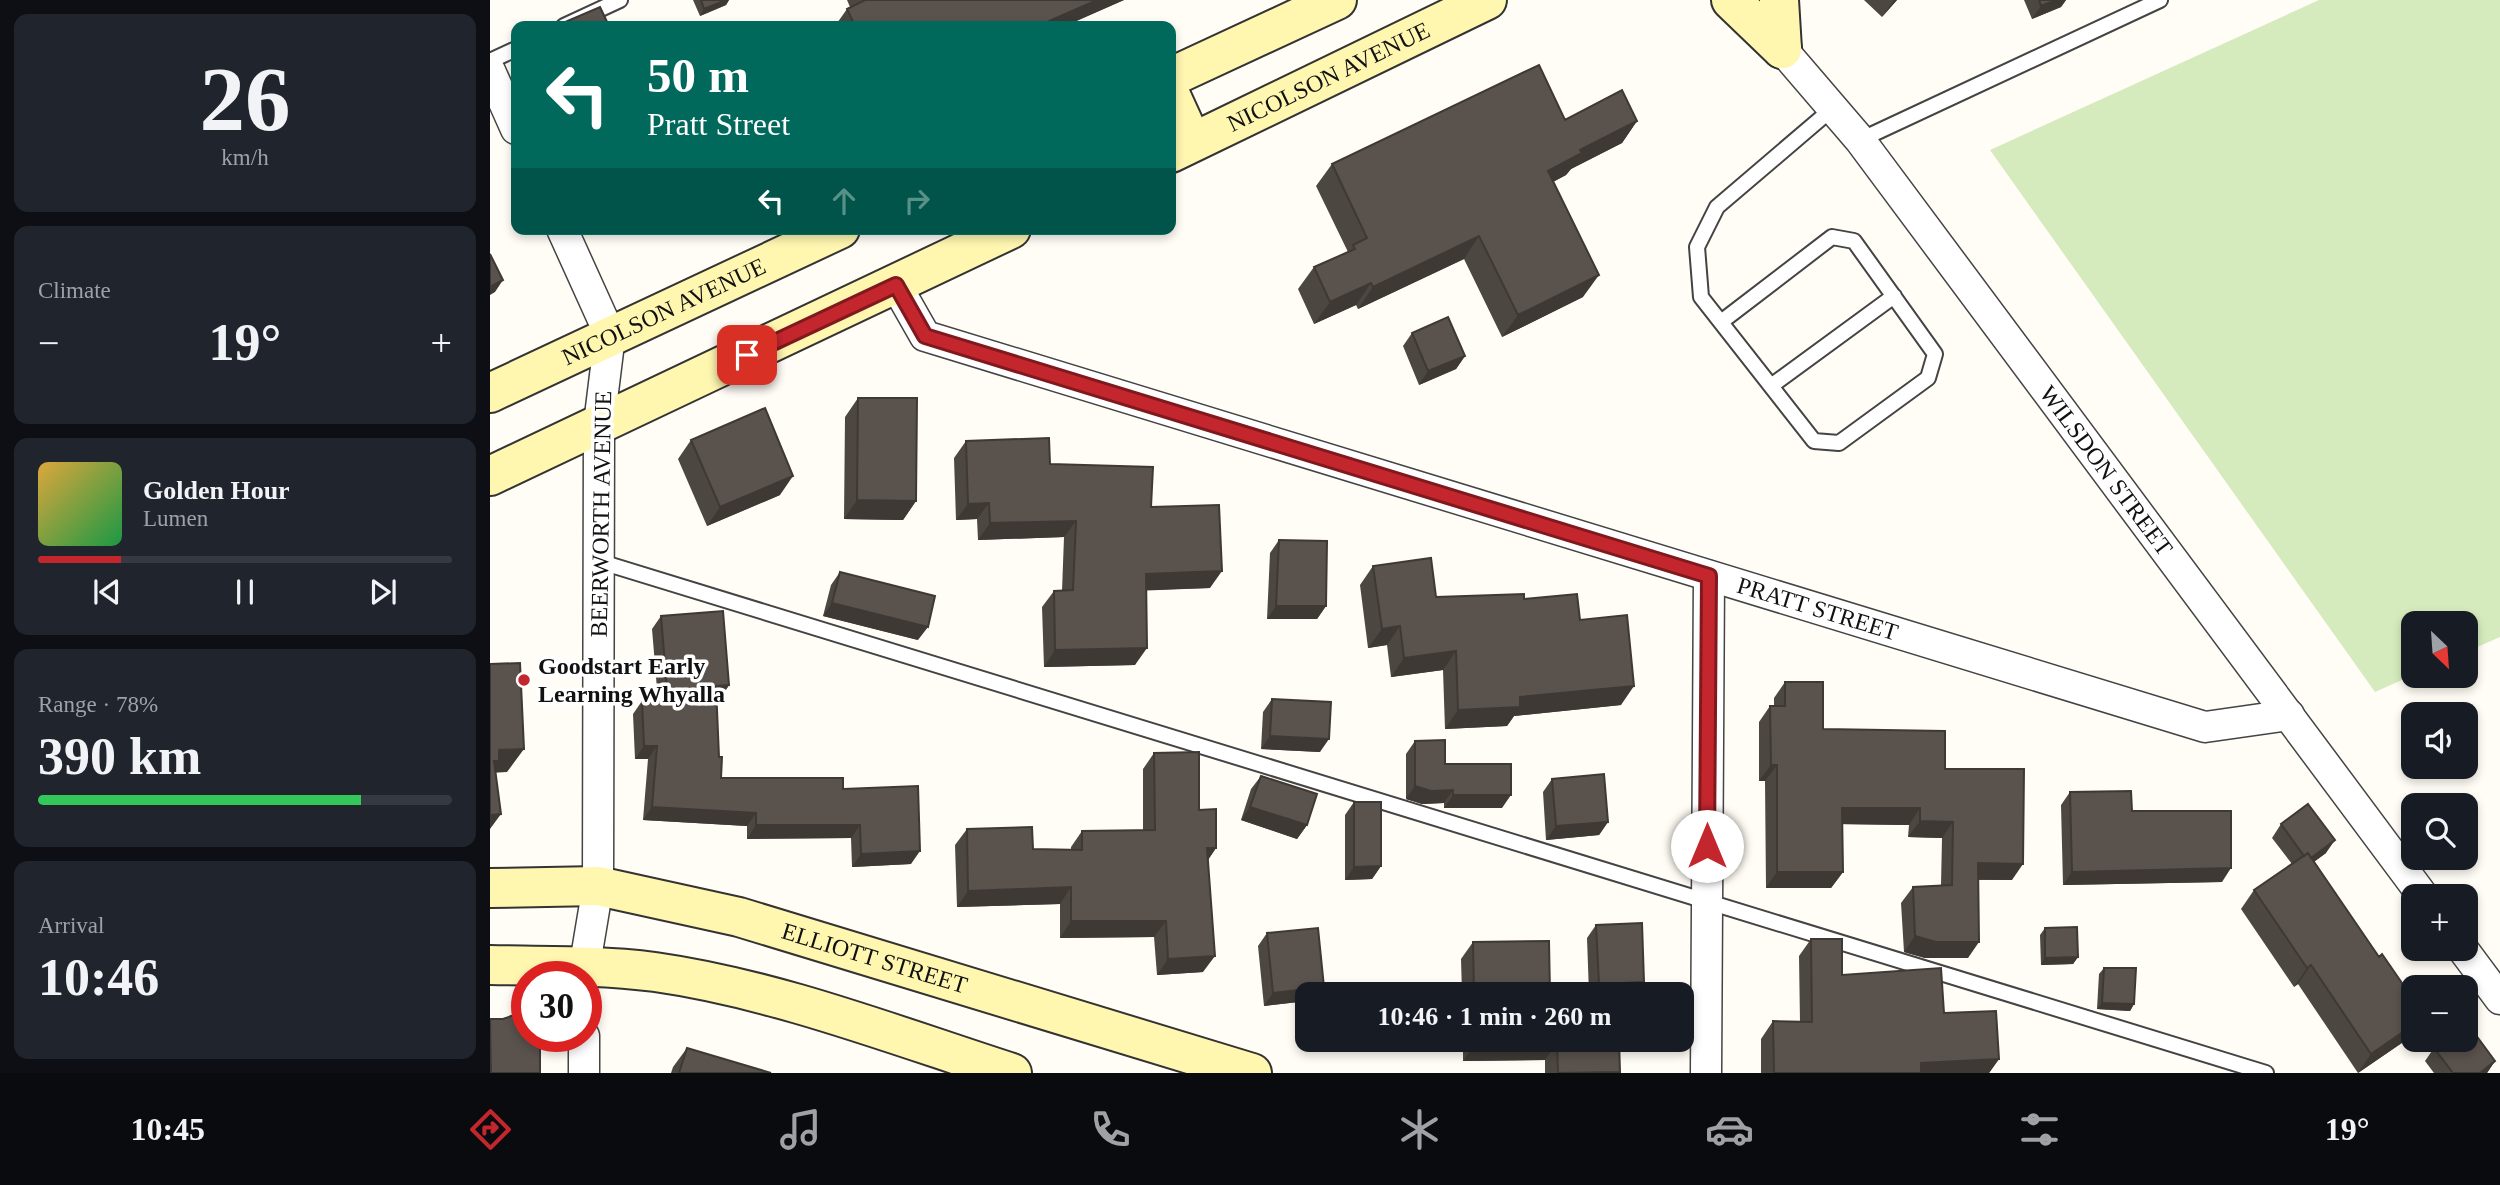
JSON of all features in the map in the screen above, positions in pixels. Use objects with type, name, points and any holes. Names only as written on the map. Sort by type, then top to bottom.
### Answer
[{"type":"main road","points":[[1176,75],[1337,0]]},
{"type":"main road","name":"NICOLSON AVENUE","points":[[1182,147],[1487,0]]},
{"type":"main road","points":[[1731,0],[1782,49]]},
{"type":"main road","points":[[1779,0],[1782,49]]},
{"type":"main road","points":[[1176,119],[1182,147]]},
{"type":"main road","name":"NICOLSON AVENUE","points":[[490,393],[827,235]]},
{"type":"main road","points":[[490,476],[999,235]]},
{"type":"main road","name":"ELLIOTT STREET","points":[[490,888],[598,886],[739,917],[1252,1073]]},
{"type":"main road","points":[[490,965],[511,967]]},
{"type":"main road","points":[[602,972],[654,972],[765,995],[1012,1073]]},
{"type":"street","name":"WILSDON STREET","points":[[1782,49],[1860,140],[2414,884]]},
{"type":"street","points":[[490,71],[511,118]]},
{"type":"street","points":[[565,235],[610,335]]},
{"type":"street","name":"PRATT STREET","points":[[896,285],[925,336],[2205,727],[2289,715]]},
{"type":"street","name":"BEERWORTH AVENUE","points":[[585,961],[598,886],[599,424],[610,335]]},
{"type":"street","points":[[1706,1073],[1709,576]]},
{"type":"street","points":[[2472,961],[2500,999]]},
{"type":"street","points":[[584,1052],[584,1073]]},
{"type":"lane","points":[[575,21],[620,0]]},
{"type":"lane","points":[[1860,140],[2160,0]]},
{"type":"lane","points":[[490,61],[511,51]]},
{"type":"lane","points":[[1721,322],[1832,237],[1854,241],[1935,354],[1928,378],[1839,443],[1814,441],[1701,297],[1697,247],[1717,207],[1833,108]]},
{"type":"lane","points":[[1771,386],[1894,296]]},
{"type":"lane","points":[[598,561],[2266,1073]]},
{"type":"green space","points":[[2319,0],[2500,0],[2500,637],[2478,647],[2478,611],[2401,611],[2401,680],[2375,692],[1990,150]]},
{"type":"building","points":[[701,0],[726,0],[704,9]]},
{"type":"building","points":[[865,0],[1097,0],[1049,21],[853,21],[847,9]]},
{"type":"building","points":[[2039,0],[2056,0],[2041,6]]},
{"type":"building","points":[[600,7],[607,21],[567,21]]},
{"type":"building","points":[[1539,65],[1565,120],[1622,90],[1637,121],[1580,150],[1582,153],[1548,171],[1599,275],[1518,315],[1479,236],[1373,287],[1371,283],[1330,302],[1314,267],[1355,249],[1353,245],[1367,238],[1332,164]]},
{"type":"building","points":[[490,254],[503,280],[490,287]]},
{"type":"building","points":[[1448,317],[1465,356],[1428,371],[1412,333]]},
{"type":"building","points":[[858,398],[917,398],[916,501],[857,500]]},
{"type":"building","points":[[765,408],[793,476],[720,507],[691,440]]},
{"type":"building","points":[[1049,438],[1050,464],[1153,467],[1151,507],[1219,505],[1222,571],[1146,574],[1147,648],[1055,650],[1054,591],[1073,590],[1076,521],[990,523],[989,503],[968,504],[966,441]]},
{"type":"building","points":[[1279,540],[1327,541],[1326,606],[1276,606]]},
{"type":"building","points":[[1431,558],[1436,597],[1524,594],[1524,599],[1577,594],[1580,620],[1627,615],[1634,686],[1520,697],[1520,707],[1458,710],[1456,651],[1404,658],[1400,626],[1382,629],[1373,566]]},
{"type":"building","points":[[840,572],[935,596],[928,627],[832,603]]},
{"type":"building","points":[[723,611],[729,685],[716,686],[719,757],[722,757],[721,778],[843,778],[843,789],[918,786],[920,851],[861,854],[860,825],[756,825],[756,813],[652,807],[657,746],[644,746],[642,701],[668,700],[661,616]]},
{"type":"building","points":[[520,663],[524,749],[499,750],[499,761],[494,761],[501,814],[490,815],[490,664]]},
{"type":"building","points":[[1785,682],[1823,682],[1823,729],[1945,731],[1945,769],[2024,769],[2023,864],[1978,863],[1979,942],[1936,942],[1915,936],[1913,887],[1952,885],[1953,822],[1920,821],[1920,808],[1842,808],[1843,872],[1777,872],[1777,765],[1771,765],[1770,706],[1785,706]]},
{"type":"building","points":[[1272,699],[1331,702],[1329,739],[1270,736]]},
{"type":"building","points":[[1445,740],[1445,764],[1511,764],[1511,795],[1453,795],[1453,790],[1431,791],[1415,786],[1415,741]]},
{"type":"building","points":[[1199,752],[1199,810],[1216,809],[1216,848],[1207,848],[1215,956],[1168,959],[1166,921],[1071,921],[1071,887],[968,891],[967,829],[1032,827],[1033,849],[1082,850],[1082,831],[1155,830],[1154,753]]},
{"type":"building","points":[[1604,774],[1608,822],[1556,826],[1552,779]]},
{"type":"building","points":[[1261,776],[1317,794],[1307,825],[1250,807]]},
{"type":"building","points":[[2131,791],[2132,811],[2231,811],[2231,868],[2072,872],[2070,792]]},
{"type":"building","points":[[1354,802],[1381,802],[1381,866],[1354,867]]},
{"type":"building","points":[[2308,804],[2335,840],[2311,858],[2308,853],[2304,856],[2281,824]]},
{"type":"building","points":[[2308,853],[2379,957],[2382,954],[2401,982],[2401,1033],[2371,1054],[2311,965],[2307,968],[2254,890]]},
{"type":"building","points":[[1642,923],[1644,982],[1599,982],[1596,925]]},
{"type":"building","points":[[2077,927],[2078,957],[2045,958],[2045,928]]},
{"type":"building","points":[[1318,928],[1323,982],[1295,982],[1295,990],[1273,993],[1267,933]]},
{"type":"building","points":[[1811,939],[1842,939],[1842,975],[1941,968],[1944,1013],[1996,1011],[1999,1059],[1921,1063],[1921,1073],[1774,1073],[1773,1021],[1812,1022]]},
{"type":"building","points":[[1549,941],[1550,982],[1474,982],[1473,942]]},
{"type":"building","points":[[2104,968],[2136,968],[2134,1004],[2102,1003]]},
{"type":"building","points":[[511,1016],[511,1052],[540,1052],[540,1073],[491,1073],[490,1019]]},
{"type":"building","points":[[2478,1038],[2495,1061],[2480,1073],[2453,1073],[2437,1052],[2478,1052]]},
{"type":"building","points":[[687,1048],[771,1073],[679,1073]]},
{"type":"building","points":[[1557,1052],[1619,1052],[1620,1072],[1558,1073]]},
{"type":"place","name":"Goodstart Early Learning Whyalla","points":[[524,680]]},
{"type":"route","points":[[747,355],[896,285],[925,336],[1709,576],[1707,846]]}]
